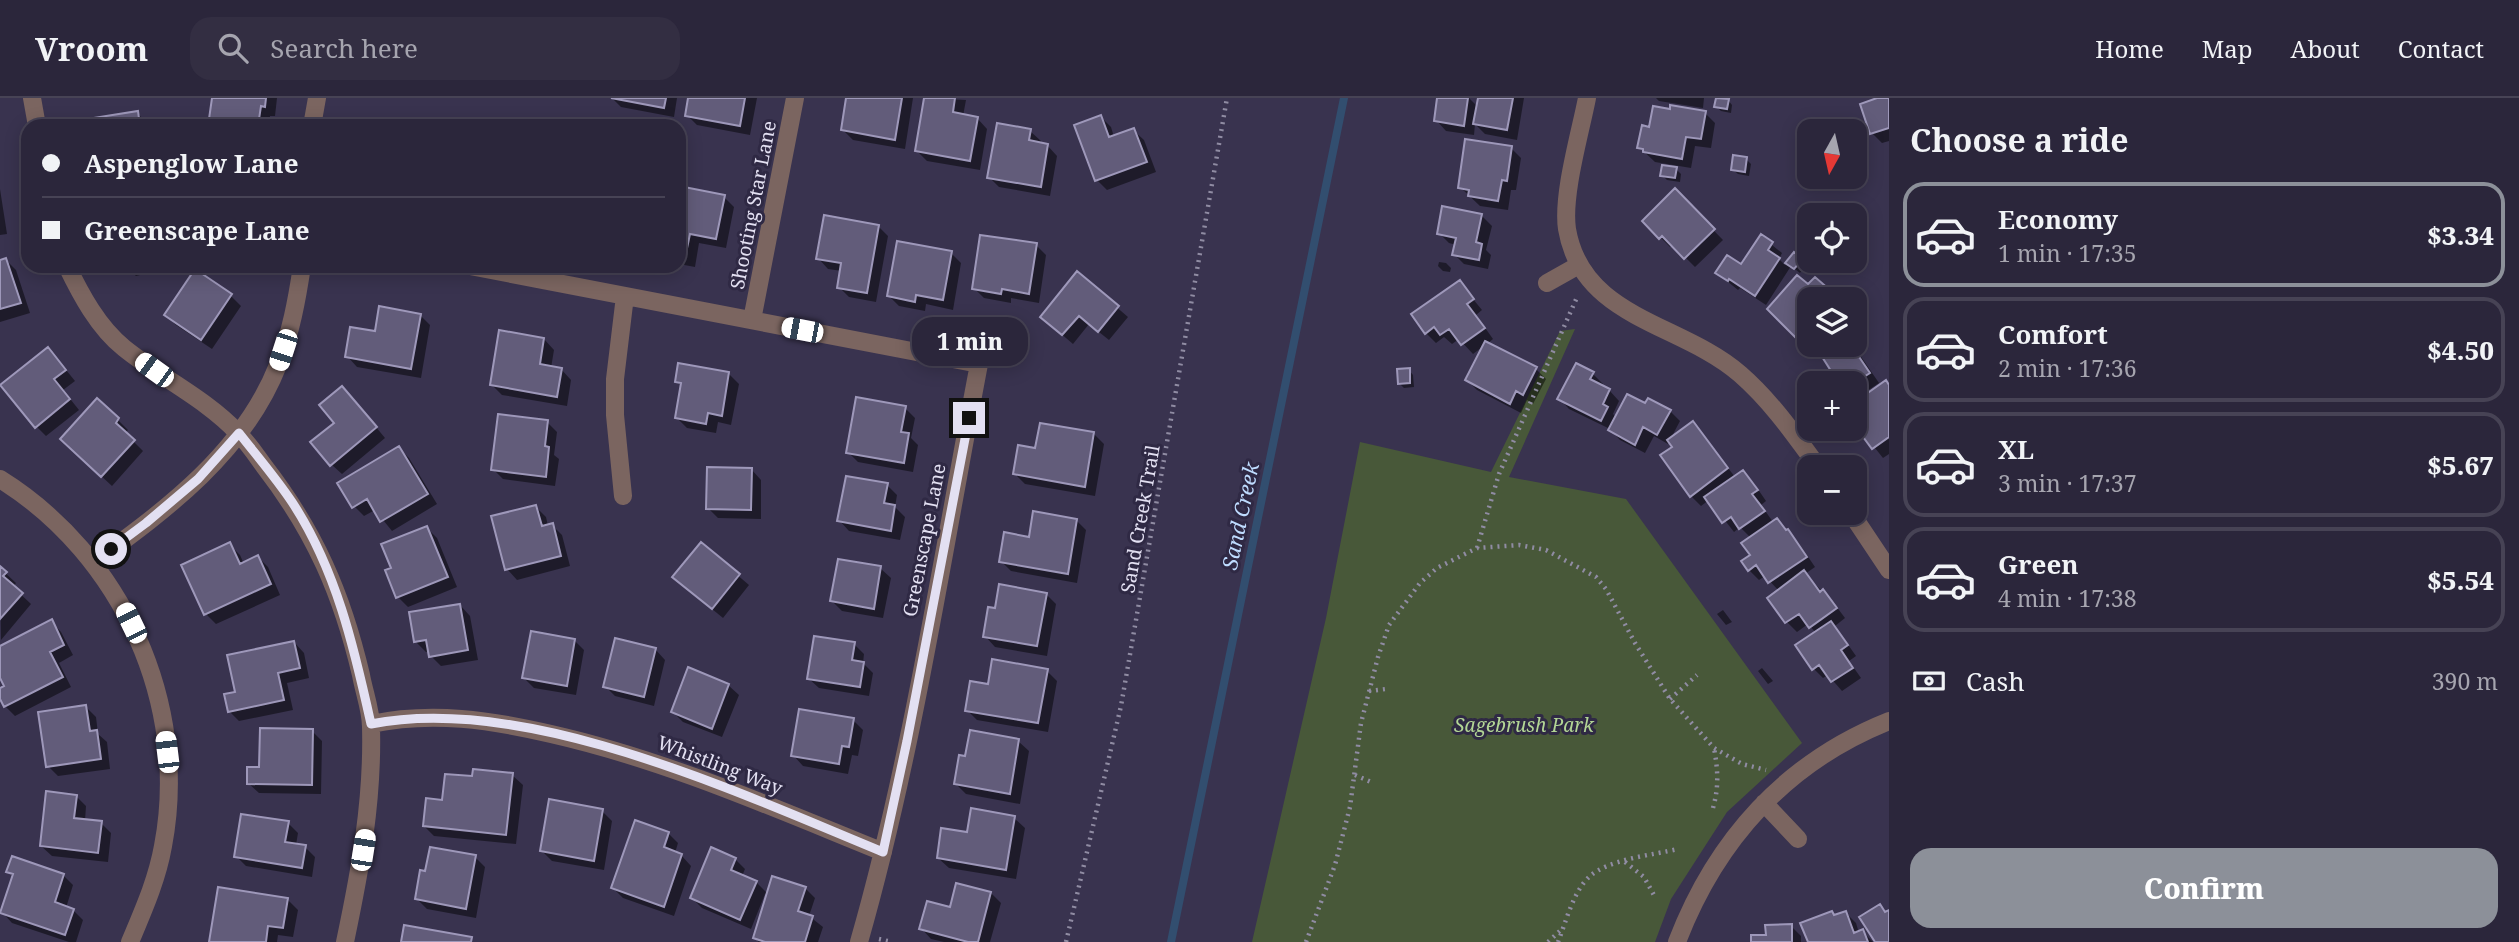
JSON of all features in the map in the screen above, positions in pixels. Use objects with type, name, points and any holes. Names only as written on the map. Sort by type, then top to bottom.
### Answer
[{"type":"street","points":[[32,98],[36,119]]},
{"type":"street","points":[[313,119],[317,98]]},
{"type":"street","name":"Shooting Star Lane","points":[[752,320],[795,98]]},
{"type":"street","points":[[1587,98],[1569,193],[1567,226],[1571,248],[1583,270],[1595,287],[1615,303],[1711,352],[1739,373],[1780,414],[1809,455]]},
{"type":"street","points":[[1547,283],[1583,270]]},
{"type":"street","points":[[70,273],[98,320],[122,346],[211,408],[239,433],[292,502],[321,555],[340,600],[355,649],[371,724],[366,831],[345,942]]},
{"type":"street","points":[[94,562],[198,479],[239,433],[263,397],[278,365],[297,301],[301,273]]},
{"type":"street","name":"Greenscape Lane","points":[[506,273],[979,363],[907,741],[883,852],[859,942]]},
{"type":"street","points":[[623,496],[615,415],[615,379],[625,296]]},
{"type":"street","points":[[0,479],[32,499],[94,562],[122,606],[153,677],[163,716],[167,752],[167,818],[163,848],[144,909],[130,942]]},
{"type":"street","points":[[1859,525],[1889,570]]},
{"type":"street","name":"Whistling Way","points":[[371,724],[398,718],[480,720],[582,741],[683,772],[883,852]]},
{"type":"street","points":[[1677,942],[1701,887],[1720,854],[1764,803],[1813,760],[1889,721]]},
{"type":"street","points":[[1764,803],[1798,839]]},
{"type":"path","name":"Sand Creek Trail","points":[[1066,942],[1121,706],[1227,98]]},
{"type":"path","points":[[1477,548],[1499,474],[1583,270]]},
{"type":"path","points":[[1306,942],[1335,865],[1350,807],[1361,723],[1389,625],[1420,583],[1437,568],[1477,548],[1519,545],[1546,550],[1596,577],[1670,699],[1714,748],[1742,764],[1766,770]]},
{"type":"path","points":[[1670,699],[1697,675]]},
{"type":"path","points":[[1369,691],[1386,689]]},
{"type":"path","points":[[1713,808],[1718,791],[1714,748]]},
{"type":"path","points":[[1355,775],[1371,782]]},
{"type":"path","points":[[1558,942],[1578,891],[1588,877],[1605,866],[1678,849]]},
{"type":"path","points":[[1625,862],[1644,877],[1655,897]]},
{"type":"path","points":[[1548,942],[1564,927]]},
{"type":"green space","name":"Sagebrush Park","points":[[1575,329],[1509,477],[1626,499],[1802,743],[1727,812],[1671,899],[1655,942],[1252,942],[1326,618],[1360,442],[1491,472],[1560,331]]},
{"type":"building","points":[[212,98],[266,98],[265,107],[261,106],[259,119],[209,119]]},
{"type":"building","points":[[611,98],[666,98],[664,108]]},
{"type":"building","points":[[688,98],[745,98],[740,126],[685,116]]},
{"type":"building","points":[[846,98],[902,98],[895,140],[841,130]]},
{"type":"building","points":[[924,98],[955,98],[953,112],[978,117],[970,161],[915,151]]},
{"type":"building","points":[[1437,98],[1468,98],[1464,126],[1434,121]]},
{"type":"building","points":[[1478,98],[1513,98],[1507,130],[1473,124]]},
{"type":"building","points":[[1716,98],[1729,99],[1727,109],[1714,107]]},
{"type":"building","points":[[1877,98],[1889,98],[1889,128],[1870,134],[1860,104]]},
{"type":"building","points":[[1670,105],[1706,111],[1701,139],[1686,137],[1682,159],[1643,152],[1643,149],[1637,148],[1642,125],[1649,127],[1653,106],[1670,109]]},
{"type":"building","points":[[138,111],[139,119],[87,119]]},
{"type":"building","points":[[1101,115],[1109,137],[1134,128],[1147,162],[1095,181],[1074,125]]},
{"type":"building","points":[[997,123],[1031,129],[1029,140],[1048,144],[1041,187],[987,178]]},
{"type":"building","points":[[1465,139],[1512,146],[1507,181],[1502,180],[1498,201],[1468,196],[1469,190],[1458,188]]},
{"type":"building","points":[[1733,155],[1747,157],[1745,172],[1731,170]]},
{"type":"building","points":[[1662,165],[1677,167],[1675,178],[1660,176]]},
{"type":"building","points":[[686,187],[725,195],[716,239],[690,234],[686,253]]},
{"type":"building","points":[[1675,188],[1715,229],[1684,259],[1662,236],[1659,239],[1642,221]]},
{"type":"building","points":[[1442,206],[1482,214],[1476,242],[1482,244],[1479,260],[1452,255],[1456,238],[1437,234]]},
{"type":"building","points":[[824,215],[879,225],[867,293],[837,288],[841,263],[816,259]]},
{"type":"building","points":[[1761,234],[1773,242],[1768,250],[1780,258],[1755,296],[1715,273],[1727,255],[1741,264]]},
{"type":"building","points":[[980,235],[1037,243],[1029,294],[1002,289],[1001,294],[972,289]]},
{"type":"building","points":[[897,241],[952,251],[943,300],[916,295],[915,302],[887,296]]},
{"type":"building","points":[[1794,252],[1797,254],[1797,266],[1794,269],[1785,263]]},
{"type":"building","points":[[6,258],[21,303],[0,309],[0,260]]},
{"type":"building","points":[[1077,271],[1119,306],[1098,332],[1079,316],[1062,335],[1040,317]]},
{"type":"building","points":[[192,273],[201,273],[232,294],[201,340],[164,315]]},
{"type":"building","points":[[1797,275],[1808,284],[1815,277],[1827,287],[1797,287],[1797,339],[1767,309]]},
{"type":"building","points":[[1460,280],[1474,299],[1467,304],[1485,328],[1461,345],[1449,329],[1440,335],[1434,327],[1425,334],[1411,314]]},
{"type":"building","points":[[379,306],[421,314],[411,369],[345,357],[350,327],[375,331]]},
{"type":"building","points":[[499,330],[544,338],[540,364],[562,368],[557,397],[490,385]]},
{"type":"building","points":[[1485,341],[1537,367],[1523,395],[1516,391],[1510,404],[1465,380]]},
{"type":"building","points":[[48,347],[66,370],[54,379],[70,399],[35,428],[0,385]]},
{"type":"building","points":[[1822,357],[1859,357],[1870,373],[1867,375],[1867,371],[1831,371]]},
{"type":"building","points":[[678,363],[729,372],[722,416],[708,413],[706,424],[675,418],[681,383],[675,382]]},
{"type":"building","points":[[1576,363],[1594,372],[1590,379],[1610,389],[1603,404],[1608,407],[1601,421],[1557,399]]},
{"type":"building","points":[[1410,368],[1410,383],[1398,384],[1397,369]]},
{"type":"building","points":[[1886,380],[1889,385],[1889,437],[1872,449],[1866,441],[1867,393]]},
{"type":"building","points":[[342,386],[377,427],[330,466],[310,442],[334,423],[319,405]]},
{"type":"building","points":[[1627,394],[1645,403],[1648,398],[1671,410],[1657,435],[1643,427],[1635,445],[1608,430]]},
{"type":"building","points":[[856,397],[906,406],[901,432],[909,433],[904,463],[846,453]]},
{"type":"building","points":[[97,398],[119,418],[116,423],[135,440],[101,477],[60,439]]},
{"type":"building","points":[[498,414],[548,420],[546,477],[491,470]]},
{"type":"building","points":[[1693,421],[1728,468],[1690,497],[1660,455],[1672,447],[1667,440]]},
{"type":"building","points":[[1040,423],[1094,432],[1085,487],[1013,474],[1018,445],[1035,448]]},
{"type":"building","points":[[399,446],[428,494],[380,522],[367,499],[352,508],[337,483]]},
{"type":"building","points":[[707,467],[752,468],[751,510],[706,509]]},
{"type":"building","points":[[1743,470],[1758,490],[1752,494],[1765,511],[1739,529],[1731,517],[1722,523],[1704,497]]},
{"type":"building","points":[[846,476],[888,483],[884,503],[895,505],[891,531],[837,521]]},
{"type":"building","points":[[536,505],[542,526],[553,523],[561,556],[505,570],[491,516]]},
{"type":"building","points":[[1033,511],[1077,519],[1068,574],[999,562],[1004,532],[1029,537]]},
{"type":"building","points":[[1777,518],[1807,557],[1768,583],[1756,565],[1748,571],[1741,561],[1750,555],[1741,543]]},
{"type":"building","points":[[427,526],[448,577],[396,598],[385,570],[391,568],[381,544]]},
{"type":"building","points":[[230,542],[240,564],[258,555],[271,584],[204,615],[181,565]]},
{"type":"building","points":[[701,542],[740,574],[712,609],[672,577]]},
{"type":"building","points":[[838,559],[881,566],[874,609],[830,601]]},
{"type":"building","points":[[0,566],[7,572],[3,576],[23,593],[0,619]]},
{"type":"building","points":[[1804,570],[1820,592],[1823,589],[1837,608],[1809,628],[1799,614],[1785,623],[1767,598]]},
{"type":"building","points":[[999,584],[1047,593],[1037,646],[983,637],[988,607],[995,608]]},
{"type":"building","points":[[460,604],[468,650],[429,657],[426,640],[414,642],[409,612]]},
{"type":"building","points":[[52,619],[64,645],[50,652],[63,677],[4,707],[0,699],[0,688],[4,686],[0,678],[0,646]]},
{"type":"building","points":[[1831,621],[1848,645],[1841,650],[1853,668],[1831,682],[1819,665],[1812,670],[1795,645]]},
{"type":"building","points":[[531,631],[575,639],[567,686],[522,678]]},
{"type":"building","points":[[814,636],[855,642],[852,660],[864,662],[860,687],[807,679]]},
{"type":"building","points":[[615,638],[656,648],[644,697],[603,687]]},
{"type":"building","points":[[294,641],[300,668],[278,673],[284,700],[228,712],[224,694],[235,692],[227,655]]},
{"type":"building","points":[[992,659],[1048,669],[1038,723],[965,711],[970,681],[988,684]]},
{"type":"building","points":[[688,667],[729,684],[712,729],[671,712]]},
{"type":"building","points":[[86,705],[90,731],[97,730],[101,759],[46,767],[38,712]]},
{"type":"building","points":[[799,709],[854,718],[849,747],[842,746],[839,764],[791,756]]},
{"type":"building","points":[[260,728],[313,729],[312,785],[247,784],[247,767],[259,767]]},
{"type":"building","points":[[970,730],[1019,739],[1010,794],[954,784],[959,755],[965,756]]},
{"type":"building","points":[[473,769],[513,773],[506,835],[423,826],[426,798],[442,800],[445,774],[472,776]]},
{"type":"building","points":[[46,791],[77,795],[74,818],[102,821],[98,853],[40,846]]},
{"type":"building","points":[[549,799],[603,809],[594,861],[540,851]]},
{"type":"building","points":[[971,808],[1015,816],[1006,870],[937,858],[941,828],[967,832]]},
{"type":"building","points":[[241,814],[289,821],[285,842],[306,845],[302,868],[234,857]]},
{"type":"building","points":[[635,820],[669,832],[664,847],[682,854],[664,907],[611,888]]},
{"type":"building","points":[[430,847],[476,855],[466,909],[415,899],[420,870],[425,871]]},
{"type":"building","points":[[711,847],[736,858],[731,870],[757,881],[740,920],[690,898]]},
{"type":"building","points":[[12,856],[64,874],[55,902],[74,909],[65,935],[0,913],[13,874],[6,872]]},
{"type":"building","points":[[772,876],[806,887],[798,911],[813,916],[805,942],[765,942],[753,938]]},
{"type":"building","points":[[956,883],[991,892],[978,942],[968,942],[919,929],[927,901],[950,907]]},
{"type":"building","points":[[218,887],[288,898],[283,928],[268,926],[266,942],[209,942]]},
{"type":"building","points":[[1880,904],[1885,912],[1889,910],[1889,942],[1875,942],[1859,917]]},
{"type":"building","points":[[1832,911],[1834,915],[1846,911],[1854,933],[1863,929],[1868,942],[1808,942],[1800,923]]},
{"type":"building","points":[[1792,924],[1792,942],[1751,942],[1751,935],[1766,935],[1765,925]]},
{"type":"building","points":[[404,925],[472,937],[471,942],[401,942]]},
{"type":"waterway","name":"Sand Creek","points":[[1171,942],[1344,98]]},
{"type":"route","points":[[111,549],[198,479],[239,433],[292,502],[321,555],[340,600],[355,649],[371,724],[398,718],[480,720],[582,741],[683,772],[883,852],[969,418]]}]
